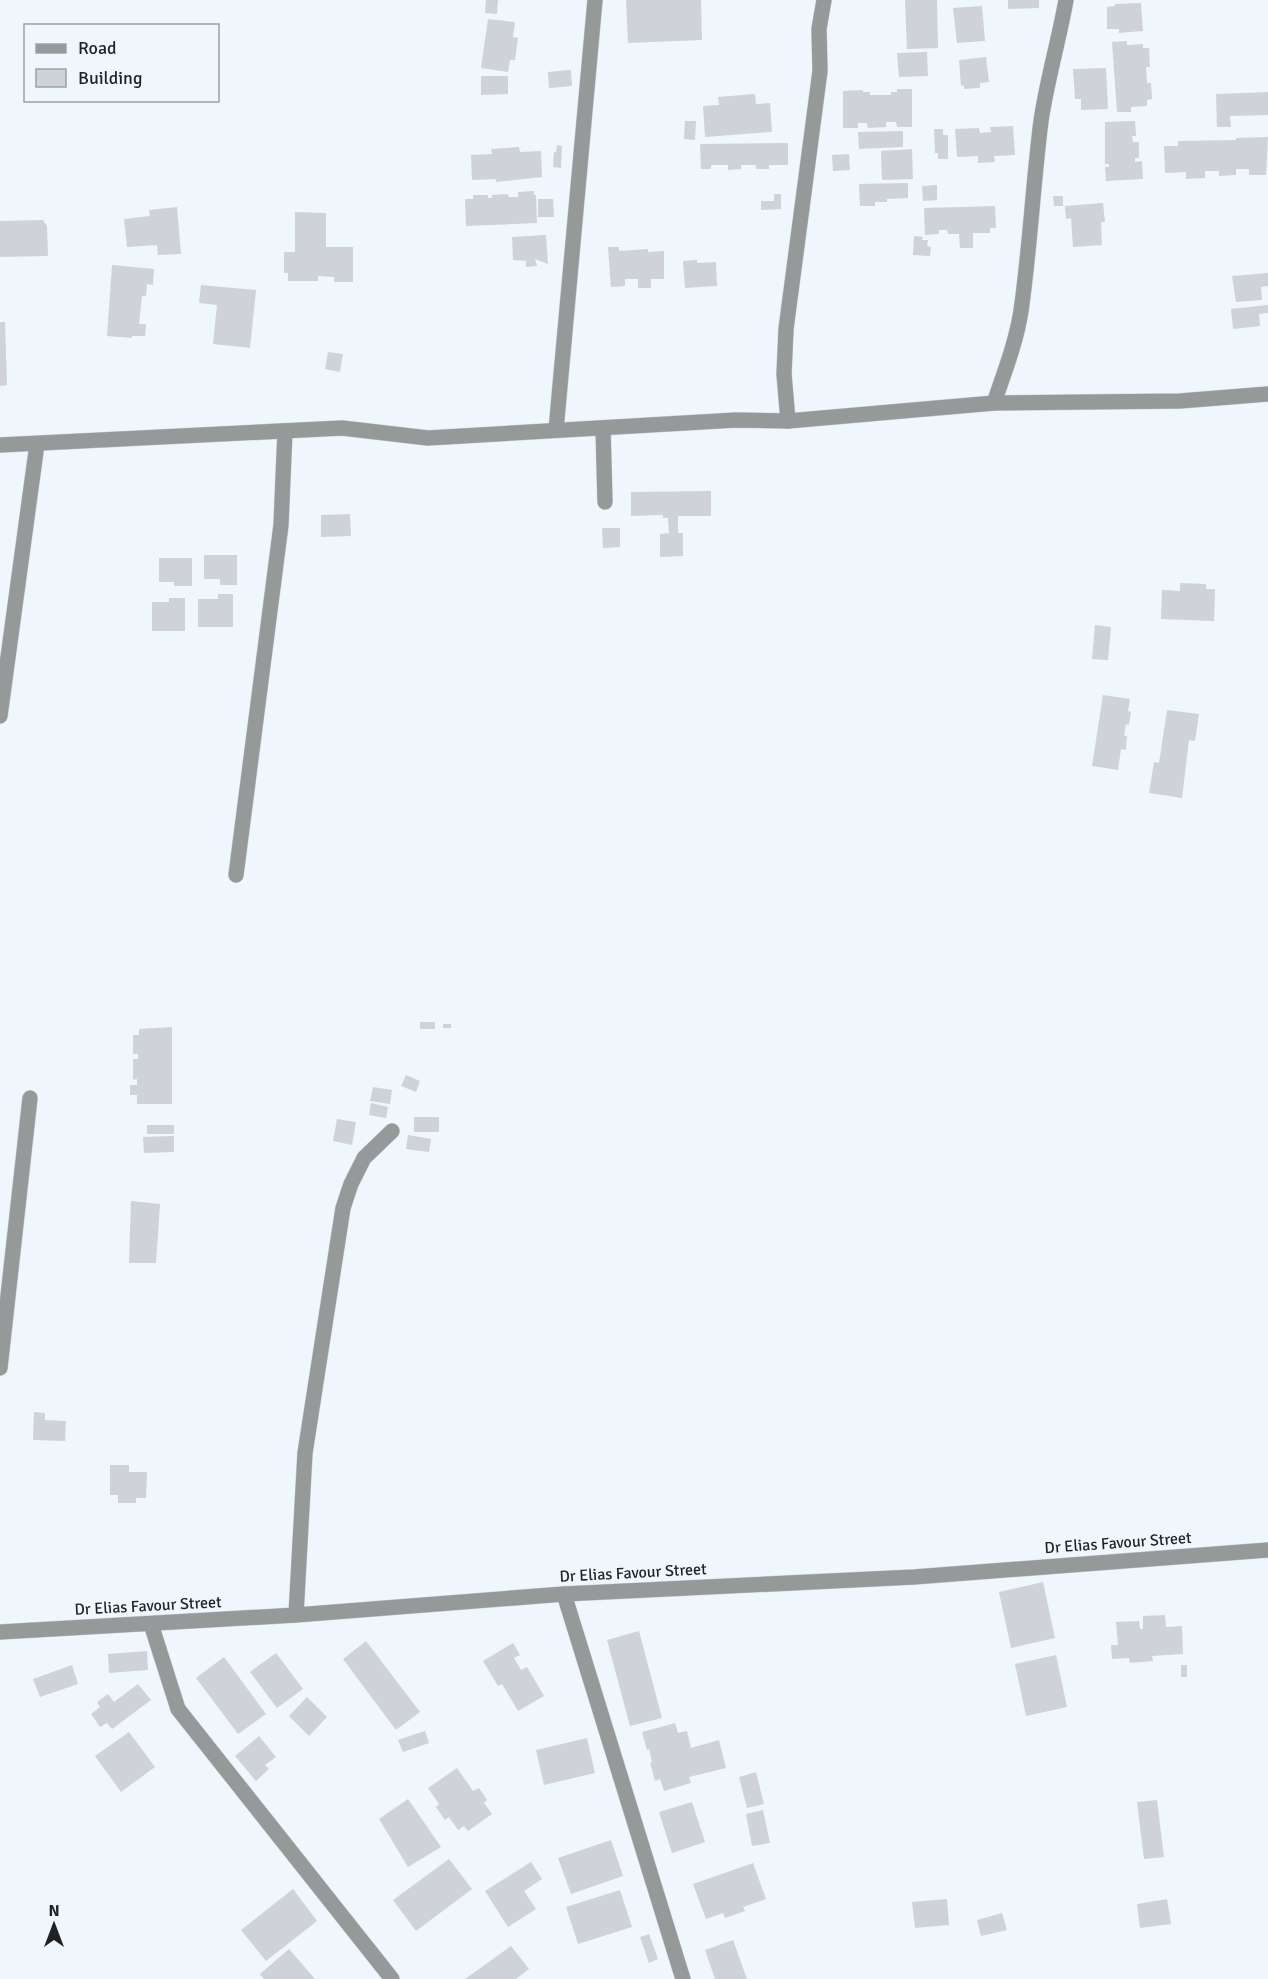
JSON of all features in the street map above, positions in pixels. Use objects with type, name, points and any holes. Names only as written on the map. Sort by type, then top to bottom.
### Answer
[{"type":"street","points":[[556,430],[596,0]]},
{"type":"street","points":[[788,421],[784,374],[786,329],[820,71],[819,29],[824,0]]},
{"type":"street","points":[[994,403],[1012,350],[1021,312],[1042,116],[1066,0]]},
{"type":"street","points":[[0,446],[342,428],[428,438],[736,420],[788,421],[994,403],[1180,401],[1268,394]]},
{"type":"street","points":[[603,428],[605,502]]},
{"type":"street","points":[[236,875],[281,525],[285,431]]},
{"type":"street","points":[[0,716],[37,444]]},
{"type":"street","points":[[0,1368],[30,1098]]},
{"type":"street","points":[[296,1615],[305,1453],[343,1208],[351,1184],[364,1158],[392,1131]]},
{"type":"street","name":"Dr Elias Favour Street","points":[[0,1632],[296,1615],[564,1593],[914,1577],[1268,1550]]},
{"type":"street","points":[[564,1593],[683,1979]]},
{"type":"street","points":[[152,1624],[178,1709],[392,1979]]},
{"type":"building","points":[[486,0],[498,0],[497,14],[485,13]]},
{"type":"building","points":[[626,0],[701,0],[702,40],[628,43]]},
{"type":"building","points":[[905,0],[937,0],[938,48],[907,49]]},
{"type":"building","points":[[1008,0],[1039,0],[1039,8],[1008,9]]},
{"type":"building","points":[[1141,3],[1143,31],[1119,33],[1119,29],[1107,29],[1107,7],[1115,6],[1115,4]]},
{"type":"building","points":[[982,6],[985,41],[957,43],[953,8]]},
{"type":"building","points":[[488,19],[515,22],[513,37],[518,38],[515,60],[510,60],[508,72],[481,68]]},
{"type":"building","points":[[1127,41],[1127,45],[1143,44],[1143,48],[1149,48],[1150,67],[1146,67],[1147,83],[1151,83],[1152,99],[1147,100],[1147,106],[1131,107],[1131,112],[1117,112],[1112,42]]},
{"type":"building","points":[[927,52],[928,76],[899,77],[897,53]]},
{"type":"building","points":[[986,57],[989,82],[980,83],[980,88],[964,89],[964,85],[961,86],[959,60]]},
{"type":"building","points":[[1106,68],[1108,109],[1081,110],[1081,99],[1075,99],[1073,69]]},
{"type":"building","points":[[571,70],[572,86],[549,88],[548,72]]},
{"type":"building","points":[[481,76],[508,76],[508,94],[481,95]]},
{"type":"building","points":[[897,89],[912,89],[912,127],[897,127],[896,122],[886,122],[886,127],[868,128],[867,123],[858,123],[858,128],[843,128],[843,91],[863,90],[863,92],[870,92],[870,95],[891,95],[891,92],[897,92]]},
{"type":"building","points":[[1268,92],[1268,115],[1230,116],[1231,127],[1217,127],[1216,94]]},
{"type":"building","points":[[755,94],[756,104],[770,103],[772,132],[705,137],[703,106],[719,105],[718,97]]},
{"type":"building","points":[[685,121],[696,121],[695,140],[684,139]]},
{"type":"building","points":[[1135,121],[1136,136],[1132,136],[1133,142],[1139,142],[1139,158],[1135,158],[1135,162],[1142,161],[1143,179],[1106,181],[1105,167],[1109,167],[1109,164],[1105,164],[1105,122]]},
{"type":"building","points":[[1013,126],[1015,155],[994,156],[995,162],[978,163],[978,156],[957,157],[955,129],[979,128],[980,133],[991,132],[990,127]]},
{"type":"building","points":[[934,129],[943,129],[943,135],[948,135],[948,159],[938,159],[938,153],[935,153]]},
{"type":"building","points":[[903,131],[903,147],[859,149],[858,132]]},
{"type":"building","points":[[1268,137],[1266,175],[1249,175],[1249,169],[1236,169],[1236,175],[1219,176],[1219,171],[1205,171],[1205,178],[1186,179],[1186,172],[1165,173],[1164,146],[1178,146],[1178,141]]},
{"type":"building","points":[[788,143],[788,165],[769,165],[769,169],[756,169],[756,165],[741,165],[741,169],[728,170],[728,165],[711,165],[711,169],[701,169],[700,144]]},
{"type":"building","points":[[557,145],[562,146],[561,168],[553,167]]},
{"type":"building","points":[[519,147],[520,152],[541,151],[542,177],[496,182],[496,179],[472,180],[471,155],[492,154],[491,149]]},
{"type":"building","points":[[912,149],[913,179],[882,180],[881,151]]},
{"type":"building","points":[[849,154],[850,170],[833,171],[832,155]]},
{"type":"building","points":[[908,183],[908,198],[887,199],[887,202],[875,202],[875,206],[860,206],[859,184]]},
{"type":"building","points":[[937,185],[937,200],[923,201],[922,186]]},
{"type":"building","points":[[534,191],[537,223],[466,226],[465,199],[473,199],[473,195],[488,195],[488,198],[492,198],[492,195],[508,194],[509,197],[518,197],[518,192]]},
{"type":"building","points":[[774,194],[781,194],[781,209],[761,210],[761,201],[774,201]]},
{"type":"building","points":[[1053,196],[1063,196],[1063,206],[1054,206]]},
{"type":"building","points":[[538,199],[553,199],[554,217],[538,217]]},
{"type":"building","points":[[1103,203],[1105,222],[1101,222],[1102,245],[1073,247],[1071,218],[1066,219],[1065,206]]},
{"type":"building","points":[[995,206],[996,228],[990,228],[990,233],[973,233],[973,248],[960,248],[959,234],[948,234],[947,230],[939,230],[939,234],[925,235],[924,208]]},
{"type":"building","points":[[177,207],[181,254],[158,255],[157,245],[127,247],[124,219],[150,216],[149,210]]},
{"type":"building","points":[[295,212],[326,213],[326,247],[353,247],[353,282],[334,282],[334,277],[318,276],[318,281],[288,281],[288,273],[284,273],[284,252],[295,252]]},
{"type":"building","points":[[43,220],[47,226],[48,256],[0,257],[0,221]]},
{"type":"building","points":[[546,235],[548,264],[535,259],[537,266],[526,267],[526,261],[513,260],[512,237]]},
{"type":"building","points":[[914,236],[928,240],[927,246],[931,247],[930,256],[913,255]]},
{"type":"building","points":[[608,247],[619,247],[619,251],[648,249],[648,252],[664,251],[664,279],[651,279],[651,288],[638,288],[638,279],[625,279],[625,286],[611,287]]},
{"type":"building","points":[[697,260],[697,263],[716,262],[717,286],[685,288],[683,261]]},
{"type":"building","points":[[112,265],[154,269],[153,285],[147,284],[146,296],[142,296],[139,324],[146,324],[145,336],[132,336],[132,338],[107,336]]},
{"type":"building","points":[[1268,273],[1268,286],[1261,287],[1262,300],[1236,302],[1232,276]]},
{"type":"building","points":[[201,285],[256,290],[250,348],[213,344],[217,305],[199,303]]},
{"type":"building","points":[[1268,305],[1268,313],[1259,314],[1260,326],[1233,329],[1231,309]]},
{"type":"building","points":[[0,322],[5,322],[7,385],[0,386]]},
{"type":"building","points":[[328,352],[343,354],[340,372],[325,369]]},
{"type":"building","points":[[711,491],[711,516],[678,516],[678,533],[683,533],[683,556],[660,557],[660,534],[669,533],[668,518],[663,518],[663,515],[631,516],[631,492]]},
{"type":"building","points":[[350,514],[351,536],[321,537],[321,515]]},
{"type":"building","points":[[602,528],[620,528],[620,547],[603,548]]},
{"type":"building","points":[[204,555],[237,555],[237,585],[220,585],[220,579],[204,579]]},
{"type":"building","points":[[159,558],[192,558],[192,586],[174,586],[174,582],[159,582]]},
{"type":"building","points":[[1180,583],[1206,584],[1206,589],[1215,589],[1214,621],[1161,619],[1162,590],[1180,591]]},
{"type":"building","points":[[218,594],[233,594],[233,627],[198,627],[198,599],[218,599]]},
{"type":"building","points":[[169,598],[185,598],[185,631],[152,631],[152,602],[169,602]]},
{"type":"building","points":[[1095,625],[1111,627],[1108,660],[1092,659]]},
{"type":"building","points":[[1103,695],[1130,699],[1129,725],[1126,724],[1124,736],[1127,736],[1126,750],[1121,749],[1118,770],[1092,766]]},
{"type":"building","points":[[1167,710],[1199,714],[1195,741],[1189,740],[1182,798],[1149,793],[1154,762],[1159,763]]},
{"type":"building","points":[[420,1022],[435,1022],[435,1029],[420,1029]]},
{"type":"building","points":[[443,1024],[451,1024],[451,1028],[443,1028]]},
{"type":"building","points":[[172,1027],[172,1104],[137,1104],[137,1095],[130,1095],[130,1085],[137,1085],[137,1079],[133,1080],[133,1059],[138,1059],[138,1054],[133,1054],[133,1035],[139,1035],[139,1029]]},
{"type":"building","points":[[406,1075],[420,1081],[416,1092],[401,1086]]},
{"type":"building","points":[[373,1087],[392,1090],[390,1104],[370,1101]]},
{"type":"building","points":[[371,1103],[388,1107],[386,1118],[369,1115]]},
{"type":"building","points":[[414,1117],[439,1117],[439,1132],[414,1132]]},
{"type":"building","points":[[337,1119],[356,1122],[352,1145],[333,1141]]},
{"type":"building","points":[[147,1125],[174,1125],[174,1134],[147,1134]]},
{"type":"building","points":[[408,1135],[431,1139],[429,1152],[406,1149]]},
{"type":"building","points":[[174,1136],[174,1152],[144,1153],[143,1137]]},
{"type":"building","points":[[131,1201],[160,1204],[156,1263],[129,1263]]},
{"type":"building","points":[[34,1412],[45,1413],[45,1420],[66,1421],[65,1441],[33,1440]]},
{"type":"building","points":[[110,1465],[129,1465],[129,1472],[147,1472],[146,1498],[136,1498],[136,1503],[118,1503],[118,1495],[110,1495]]},
{"type":"building","points":[[1043,1582],[1055,1638],[1011,1648],[999,1592]]},
{"type":"building","points":[[1165,1615],[1166,1627],[1182,1626],[1183,1654],[1152,1656],[1153,1661],[1130,1663],[1129,1658],[1112,1659],[1111,1645],[1118,1645],[1116,1622],[1139,1621],[1140,1629],[1143,1629],[1143,1616]]},
{"type":"building","points":[[639,1631],[662,1718],[630,1726],[607,1640]]},
{"type":"building","points":[[366,1641],[420,1712],[396,1730],[343,1659]]},
{"type":"building","points":[[513,1643],[520,1655],[514,1658],[521,1670],[527,1667],[544,1696],[518,1711],[502,1684],[498,1686],[483,1661]]},
{"type":"building","points":[[147,1651],[148,1670],[109,1673],[108,1654]]},
{"type":"building","points":[[276,1653],[303,1689],[277,1708],[250,1672]]},
{"type":"building","points":[[1056,1655],[1067,1707],[1026,1716],[1015,1664]]},
{"type":"building","points":[[224,1657],[266,1714],[238,1734],[196,1678]]},
{"type":"building","points":[[72,1665],[78,1684],[40,1697],[33,1679]]},
{"type":"building","points":[[1181,1665],[1187,1665],[1187,1677],[1181,1677]]},
{"type":"building","points":[[138,1684],[151,1700],[112,1729],[107,1723],[100,1727],[91,1714],[100,1707],[97,1702],[108,1694],[114,1702]]},
{"type":"building","points":[[307,1697],[327,1717],[309,1736],[289,1716]]},
{"type":"building","points":[[675,1723],[678,1733],[687,1731],[691,1748],[719,1740],[726,1768],[689,1777],[691,1783],[664,1791],[660,1779],[655,1781],[649,1749],[647,1750],[642,1732]]},
{"type":"building","points":[[425,1731],[429,1743],[403,1752],[398,1740]]},
{"type":"building","points":[[129,1732],[155,1767],[121,1792],[95,1756]]},
{"type":"building","points":[[259,1736],[276,1757],[265,1765],[269,1769],[256,1781],[235,1756]]},
{"type":"building","points":[[587,1738],[595,1773],[544,1785],[536,1750]]},
{"type":"building","points":[[457,1768],[473,1791],[479,1788],[487,1800],[484,1803],[492,1814],[468,1831],[464,1826],[458,1830],[449,1817],[445,1820],[436,1807],[439,1804],[428,1788]]},
{"type":"building","points":[[756,1772],[764,1804],[747,1808],[739,1777]]},
{"type":"building","points":[[408,1799],[441,1847],[408,1867],[379,1819]]},
{"type":"building","points":[[1157,1800],[1164,1857],[1144,1859],[1137,1802]]},
{"type":"building","points":[[692,1802],[705,1842],[672,1853],[659,1812]]},
{"type":"building","points":[[763,1810],[770,1843],[752,1846],[746,1814]]},
{"type":"building","points":[[611,1840],[623,1876],[571,1894],[558,1858]]},
{"type":"building","points":[[449,1859],[472,1889],[416,1931],[393,1900]]},
{"type":"building","points":[[531,1862],[542,1879],[524,1891],[536,1909],[508,1927],[485,1891]]},
{"type":"building","points":[[753,1863],[766,1899],[743,1907],[745,1911],[725,1918],[723,1913],[706,1919],[693,1884]]},
{"type":"building","points":[[293,1889],[317,1921],[266,1961],[241,1930]]},
{"type":"building","points":[[620,1890],[632,1927],[578,1944],[566,1907]]},
{"type":"building","points":[[947,1899],[949,1925],[915,1928],[912,1902]]},
{"type":"building","points":[[1167,1899],[1171,1924],[1140,1928],[1137,1904]]},
{"type":"building","points":[[1002,1913],[1007,1930],[981,1936],[977,1920]]},
{"type":"building","points":[[649,1934],[658,1959],[649,1963],[640,1937]]},
{"type":"building","points":[[733,1940],[747,1979],[715,1979],[705,1950]]},
{"type":"building","points":[[511,1946],[529,1969],[516,1979],[465,1979]]},
{"type":"building","points":[[289,1949],[315,1979],[264,1979],[260,1974]]}]
